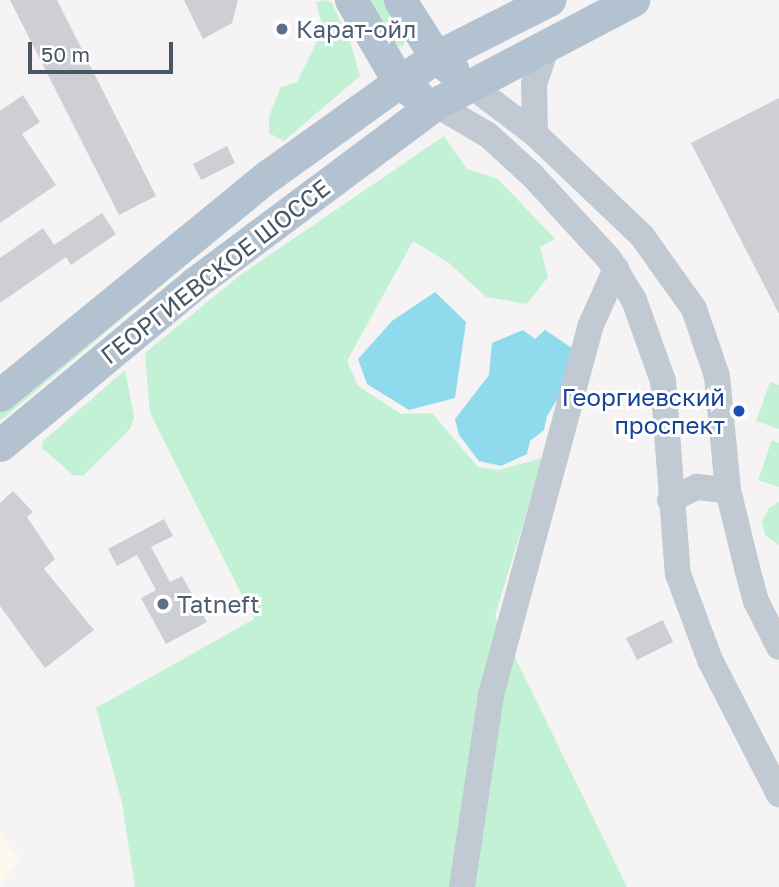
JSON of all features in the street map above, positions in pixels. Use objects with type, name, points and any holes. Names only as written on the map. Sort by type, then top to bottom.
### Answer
[{"type":"main road","points":[[351,0],[399,82],[435,103],[632,0]]},
{"type":"main road","points":[[400,0],[436,57],[469,84]]},
{"type":"main road","points":[[399,82],[436,57],[549,0]]},
{"type":"main road","name":"ГЕОРГИЕВСКОЕ ШОССЕ","points":[[0,395],[268,176],[399,82]]},
{"type":"main road","name":"ГЕОРГИЕВСКОЕ ШОССЕ","points":[[0,445],[195,283],[435,103]]},
{"type":"street","points":[[536,134],[533,91],[548,43]]},
{"type":"street","points":[[469,84],[536,134],[655,251],[694,309],[717,376],[728,490],[756,601],[779,647]]},
{"type":"street","points":[[435,103],[488,135],[515,159],[616,270],[649,334],[663,381],[670,500],[678,574],[691,618],[779,794]]},
{"type":"street","points":[[461,887],[491,695],[590,327],[616,270]]},
{"type":"street","points":[[670,500],[697,487],[728,490]]},
{"type":"shaded area","points":[[0,835],[21,859],[0,885]]},
{"type":"green space","points":[[326,0],[332,3],[351,44],[360,76],[284,141],[269,133],[269,116],[281,87],[297,82],[323,29],[316,2]]},
{"type":"green space","points":[[369,0],[384,0],[405,40],[403,46],[395,48]]},
{"type":"green space","points":[[444,136],[467,169],[498,179],[555,239],[540,247],[548,277],[527,304],[486,297],[449,263],[413,241],[347,361],[358,386],[401,414],[432,413],[478,467],[498,470],[543,458],[495,616],[627,887],[135,887],[122,803],[96,708],[254,619],[150,413],[145,353],[239,276]]},
{"type":"green space","points":[[173,276],[0,421],[0,409],[158,278]]},
{"type":"green space","points":[[125,370],[134,417],[130,429],[83,476],[73,475],[42,448],[43,441]]},
{"type":"green space","points":[[770,382],[779,385],[779,429],[756,421]]},
{"type":"green space","points":[[772,440],[779,443],[779,487],[758,480]]},
{"type":"green space","points":[[779,502],[779,545],[765,535],[762,521],[769,508]]},
{"type":"water","points":[[435,292],[466,322],[455,398],[409,410],[367,384],[358,359],[392,321]]},
{"type":"water","points":[[523,330],[535,339],[545,330],[572,348],[569,381],[547,416],[544,430],[530,441],[527,454],[501,466],[479,461],[459,435],[455,419],[489,375],[492,343]]},
{"type":"building","points":[[10,0],[57,0],[156,196],[119,215]]},
{"type":"building","points":[[184,0],[238,0],[232,23],[203,39]]},
{"type":"building","points":[[23,95],[40,122],[22,134],[56,185],[0,223],[0,111]]},
{"type":"building","points":[[779,98],[779,314],[691,143]]},
{"type":"building","points":[[227,146],[235,163],[201,180],[193,164]]},
{"type":"building","points":[[102,213],[116,234],[71,265],[66,257],[0,303],[0,258],[43,228],[54,245]]},
{"type":"building","points":[[13,491],[33,512],[27,517],[55,559],[44,569],[94,630],[45,668],[0,606],[0,503]]},
{"type":"building","points":[[164,519],[173,536],[151,547],[170,582],[182,576],[207,622],[166,644],[141,598],[156,590],[137,555],[117,566],[108,549]]},
{"type":"building","points":[[663,620],[673,642],[637,660],[626,638]]},
{"type":"place","name":"Карат-ойл","points":[[282,29]]},
{"type":"place","name":"Георгиевский проспект","points":[[739,411]]},
{"type":"place","name":"Tatneft","points":[[163,604]]}]
